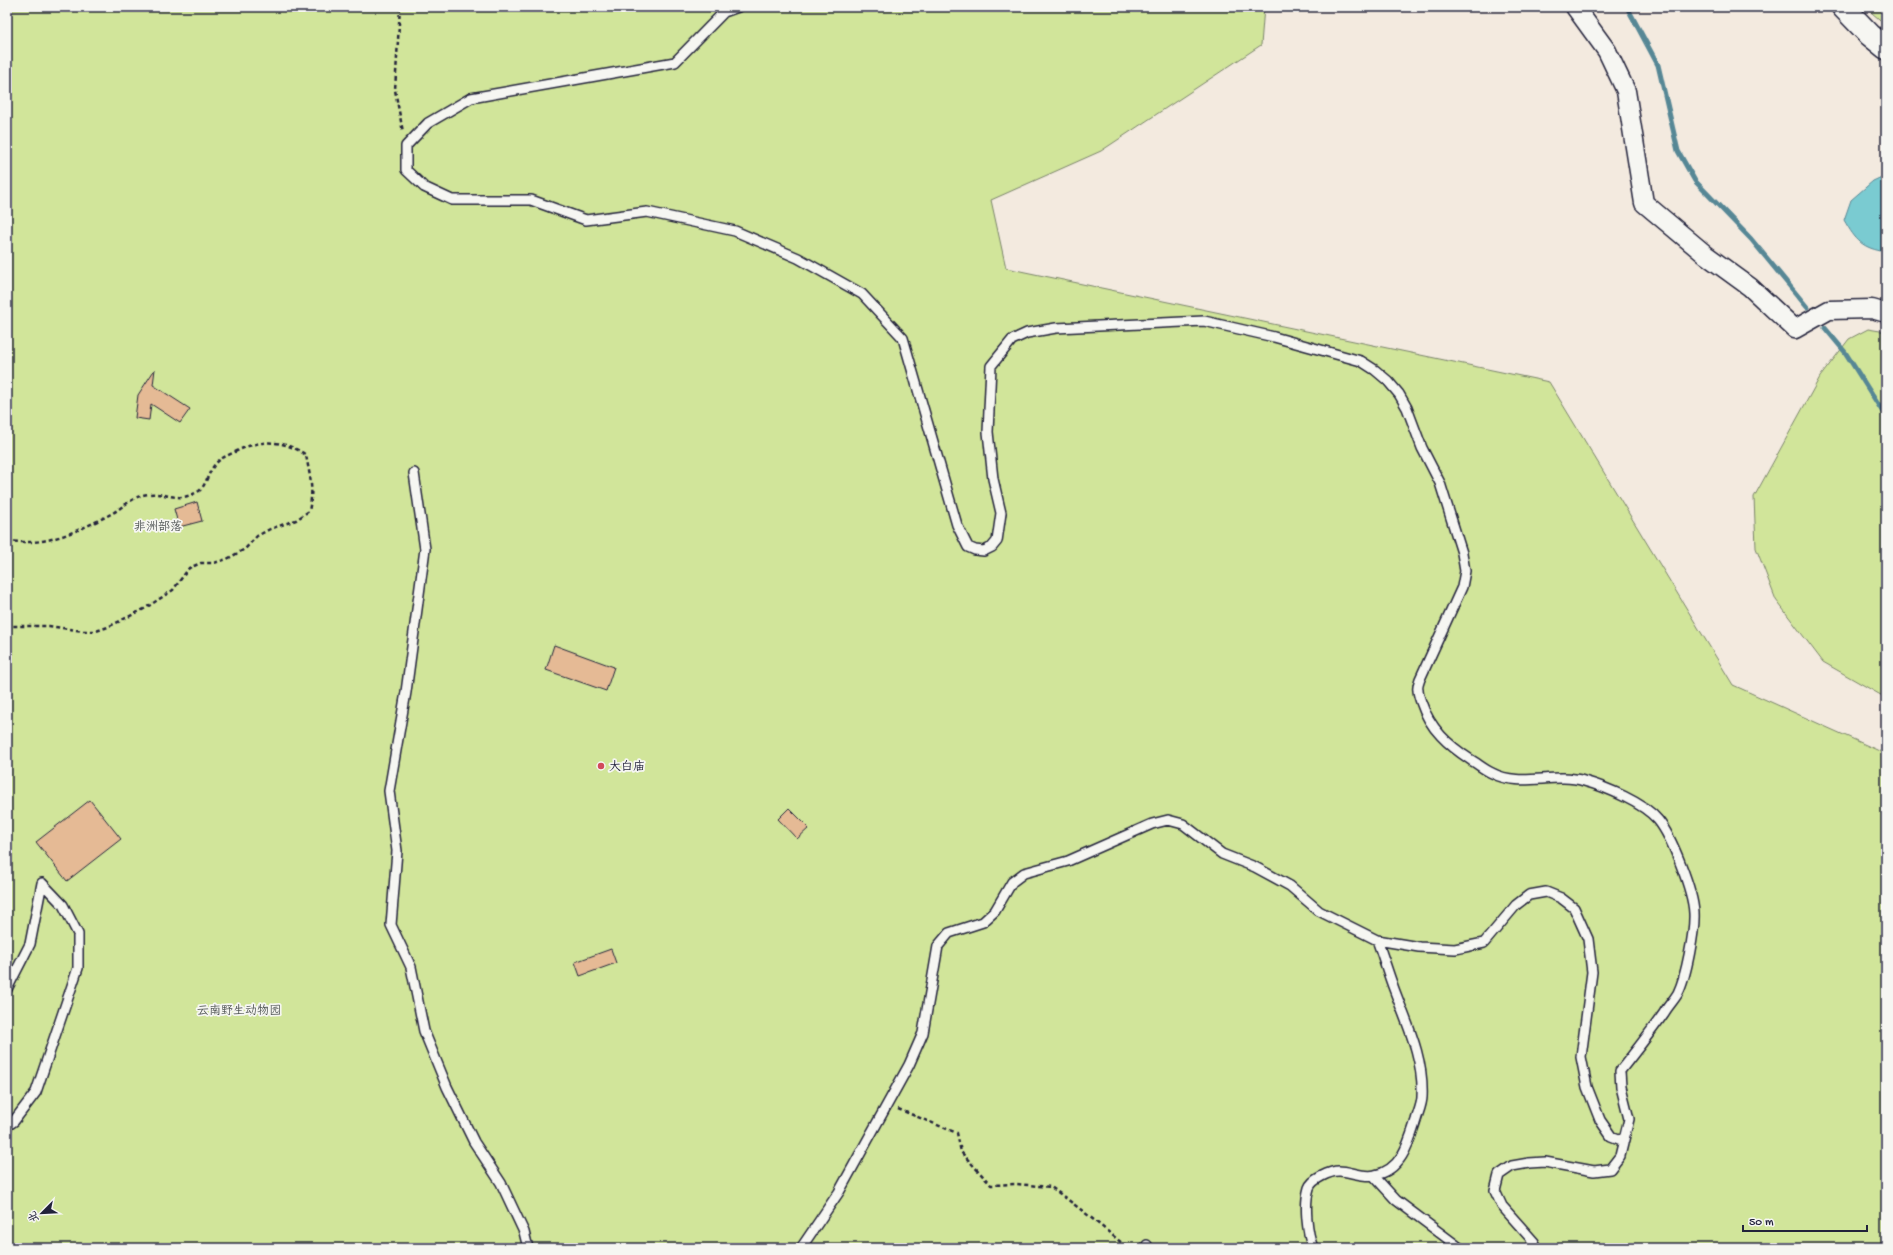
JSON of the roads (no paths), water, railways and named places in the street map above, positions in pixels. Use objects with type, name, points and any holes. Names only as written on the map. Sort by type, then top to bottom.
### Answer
[{"type":"main road","points":[[1843,7],[1870,35],[1886,48]]},
{"type":"street","points":[[1575,7],[1607,50],[1626,90],[1644,203],[1706,255],[1750,287],[1795,329],[1829,310],[1872,309],[1886,313]]},
{"type":"lane","points":[[738,7],[724,12],[674,62],[471,98],[428,123],[406,146],[406,170],[424,187],[452,200],[531,200],[586,220],[647,212],[727,230],[798,258],[862,294],[903,338],[958,525],[968,547],[976,550],[984,551],[992,547],[997,541],[1000,530],[1001,513],[993,480],[988,432],[991,366],[1012,340],[1027,333],[1056,328],[1204,321],[1274,337],[1361,361],[1376,370],[1399,394],[1407,408],[1422,448],[1440,483],[1462,553],[1465,571],[1462,588],[1420,679],[1418,690],[1423,708],[1432,726],[1451,746],[1493,774],[1523,781],[1552,778],[1568,778],[1584,781],[1617,794],[1645,809],[1658,820],[1667,835],[1686,881],[1694,912],[1693,929],[1684,975],[1678,993],[1651,1032],[1620,1071],[1621,1087],[1629,1119],[1620,1156],[1610,1170],[1594,1171],[1545,1162],[1512,1166],[1499,1175],[1495,1191],[1502,1206],[1534,1242],[1537,1248]]},
{"type":"lane","points":[[414,473],[425,549],[406,692],[389,791],[397,851],[391,925],[411,967],[424,1031],[447,1087],[474,1142],[501,1183],[524,1232],[528,1248]]},
{"type":"lane","points":[[801,1248],[839,1192],[910,1065],[922,1033],[938,946],[949,933],[983,922],[995,911],[1012,882],[1024,873],[1068,861],[1152,824],[1168,820],[1183,824],[1222,854],[1255,867],[1290,886],[1319,912],[1377,940],[1419,947],[1454,949],[1484,944],[1516,905],[1530,895],[1546,892],[1561,898],[1574,908],[1588,939],[1592,972],[1581,1057],[1587,1087],[1600,1120],[1611,1136],[1624,1141]]},
{"type":"lane","points":[[7,989],[30,944],[42,882],[62,905],[78,934],[78,968],[36,1092],[14,1121],[7,1126]]},
{"type":"lane","points":[[1314,1248],[1309,1236],[1307,1209],[1309,1188],[1312,1182],[1327,1174],[1338,1171],[1374,1176],[1390,1170],[1401,1158],[1409,1144],[1422,1098],[1420,1065],[1412,1034],[1393,988],[1377,940]]},
{"type":"lane","points":[[1374,1176],[1396,1200],[1460,1248]]},
{"type":"water","points":[[1886,175],[1886,252],[1865,246],[1856,238],[1844,220],[1851,200],[1873,181]]},
{"type":"waterway","points":[[1627,7],[1658,65],[1678,151],[1695,181],[1751,239],[1807,307]]},
{"type":"waterway","points":[[1825,328],[1845,352],[1886,417]]},
{"type":"place","name":"大白庙","points":[[601,766]]},
{"type":"park label","name":"非洲部落","points":[[158,526]]},
{"type":"park label","name":"云南野生动物园","points":[[239,1010]]}]
